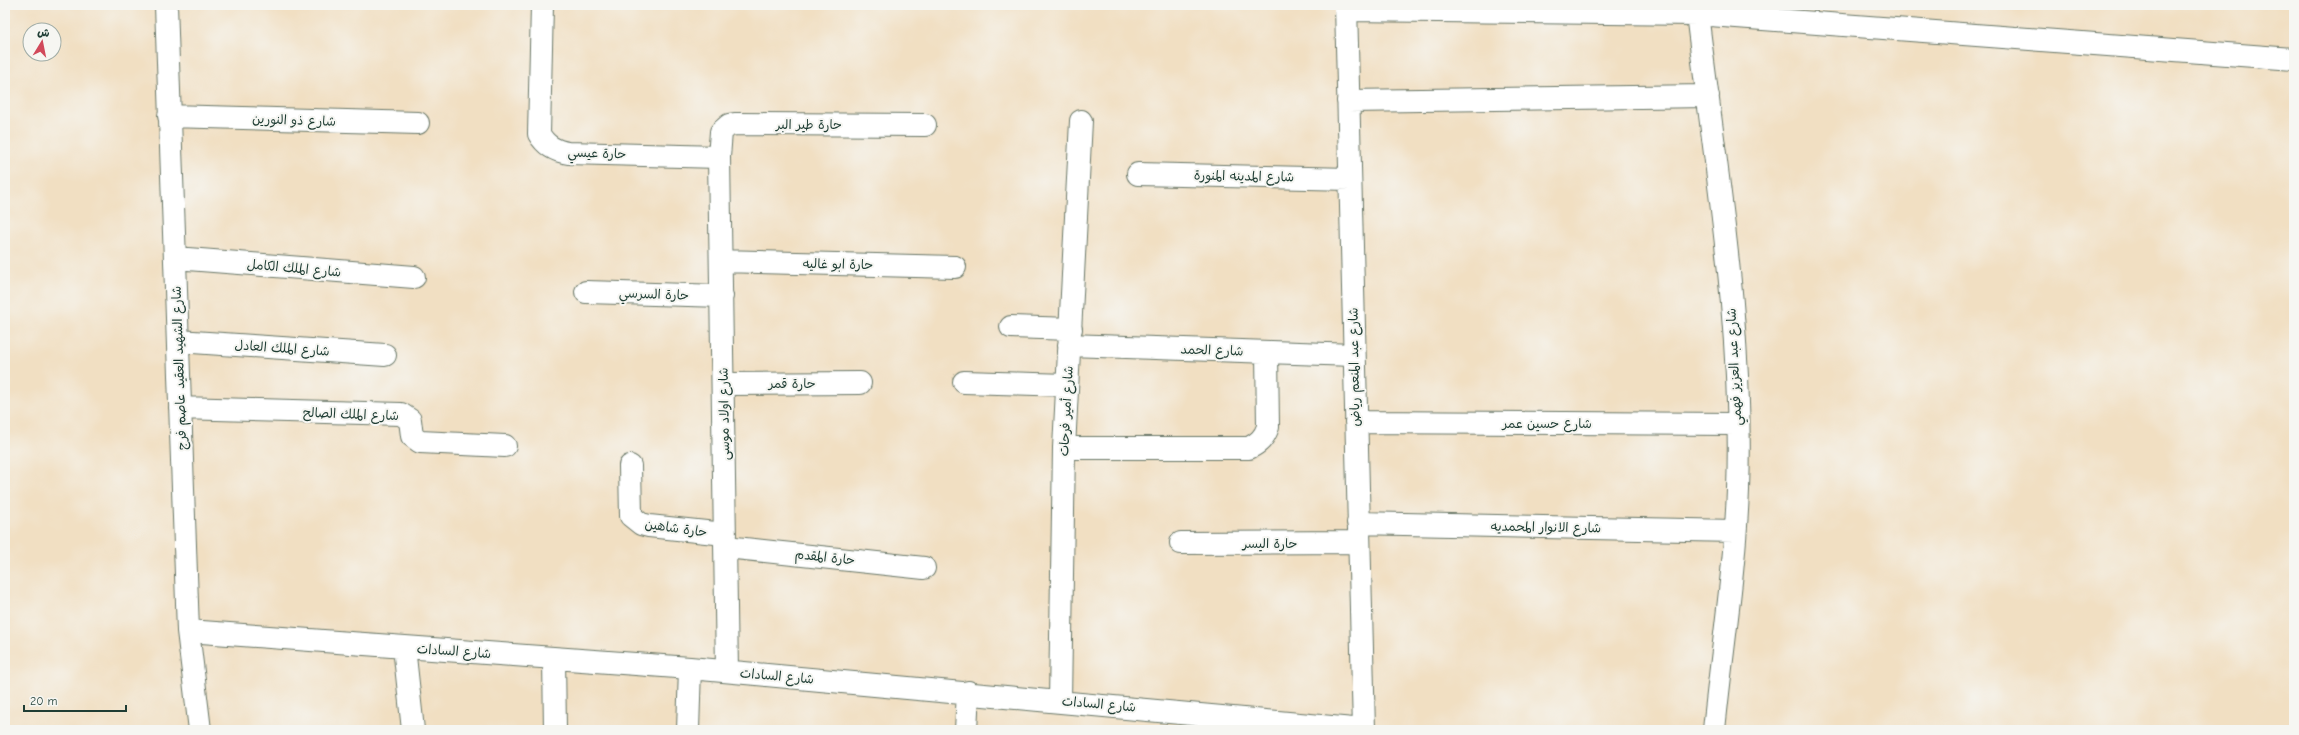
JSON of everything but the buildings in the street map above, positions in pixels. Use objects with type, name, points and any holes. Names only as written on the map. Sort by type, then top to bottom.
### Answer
[{"type":"street","name":"شارع الشهيد العقيد عاصم فرج","points":[[166,5],[188,631],[200,730]]},
{"type":"street","name":"حارة عيسي","points":[[542,5],[539,134],[547,146],[557,151],[568,153],[719,157]]},
{"type":"street","points":[[1346,8],[1697,10],[2294,59]]},
{"type":"street","name":"شارع عبد المنعم رياض","points":[[1346,8],[1364,730]]},
{"type":"street","name":"شارع عبد العزيز فهمي","points":[[1697,10],[1728,255],[1738,424],[1738,490],[1735,530],[1714,730]]},
{"type":"street","points":[[1348,101],[1708,96]]},
{"type":"street","name":"شارع ذو النورين","points":[[169,116],[418,123]]},
{"type":"street","name":"شارع أمير فرحات","points":[[1060,701],[1064,448],[1081,121]]},
{"type":"street","name":"حارة طير البر","points":[[719,157],[721,132],[729,125],[925,125]]},
{"type":"street","name":"شارع اولاد موسى","points":[[719,157],[727,671]]},
{"type":"street","name":"شارع المدينه المنورة","points":[[1138,174],[1350,179]]},
{"type":"street","name":"شارع الملك الكامل","points":[[175,258],[414,278]]},
{"type":"street","name":"حارة ابو غاليه","points":[[721,261],[955,267]]},
{"type":"street","name":"حارة السرسي","points":[[586,292],[722,296]]},
{"type":"street","name":"شارع الحمد","points":[[1011,327],[1070,337],[1267,352],[1354,355]]},
{"type":"street","name":"شارع الملك العادل","points":[[178,341],[385,355]]},
{"type":"street","points":[[1064,448],[1249,448],[1258,444],[1268,427],[1267,352]]},
{"type":"street","points":[[964,382],[1067,385]]},
{"type":"street","name":"حارة قمر","points":[[723,384],[860,383]]},
{"type":"street","name":"شارع الملك الصالح","points":[[180,408],[401,414],[410,420],[412,436],[420,442],[505,446]]},
{"type":"street","name":"شارع حسين عمر","points":[[1356,422],[1738,424]]},
{"type":"street","name":"حارة شاهين","points":[[630,466],[631,516],[636,521],[649,526],[726,541]]},
{"type":"street","name":"شارع الانوار المحمديه","points":[[1358,533],[1735,530]]},
{"type":"street","name":"حارة اليسر","points":[[1181,543],[1358,533]]},
{"type":"street","name":"حارة المقدم","points":[[726,541],[924,568]]},
{"type":"street","name":"شارع السادات","points":[[188,631],[727,671],[1060,701],[1276,725],[1364,730]]},
{"type":"street","points":[[404,647],[413,730]]},
{"type":"street","points":[[554,658],[555,730]]},
{"type":"street","points":[[688,730],[690,668]]},
{"type":"street","points":[[966,730],[968,692]]}]
